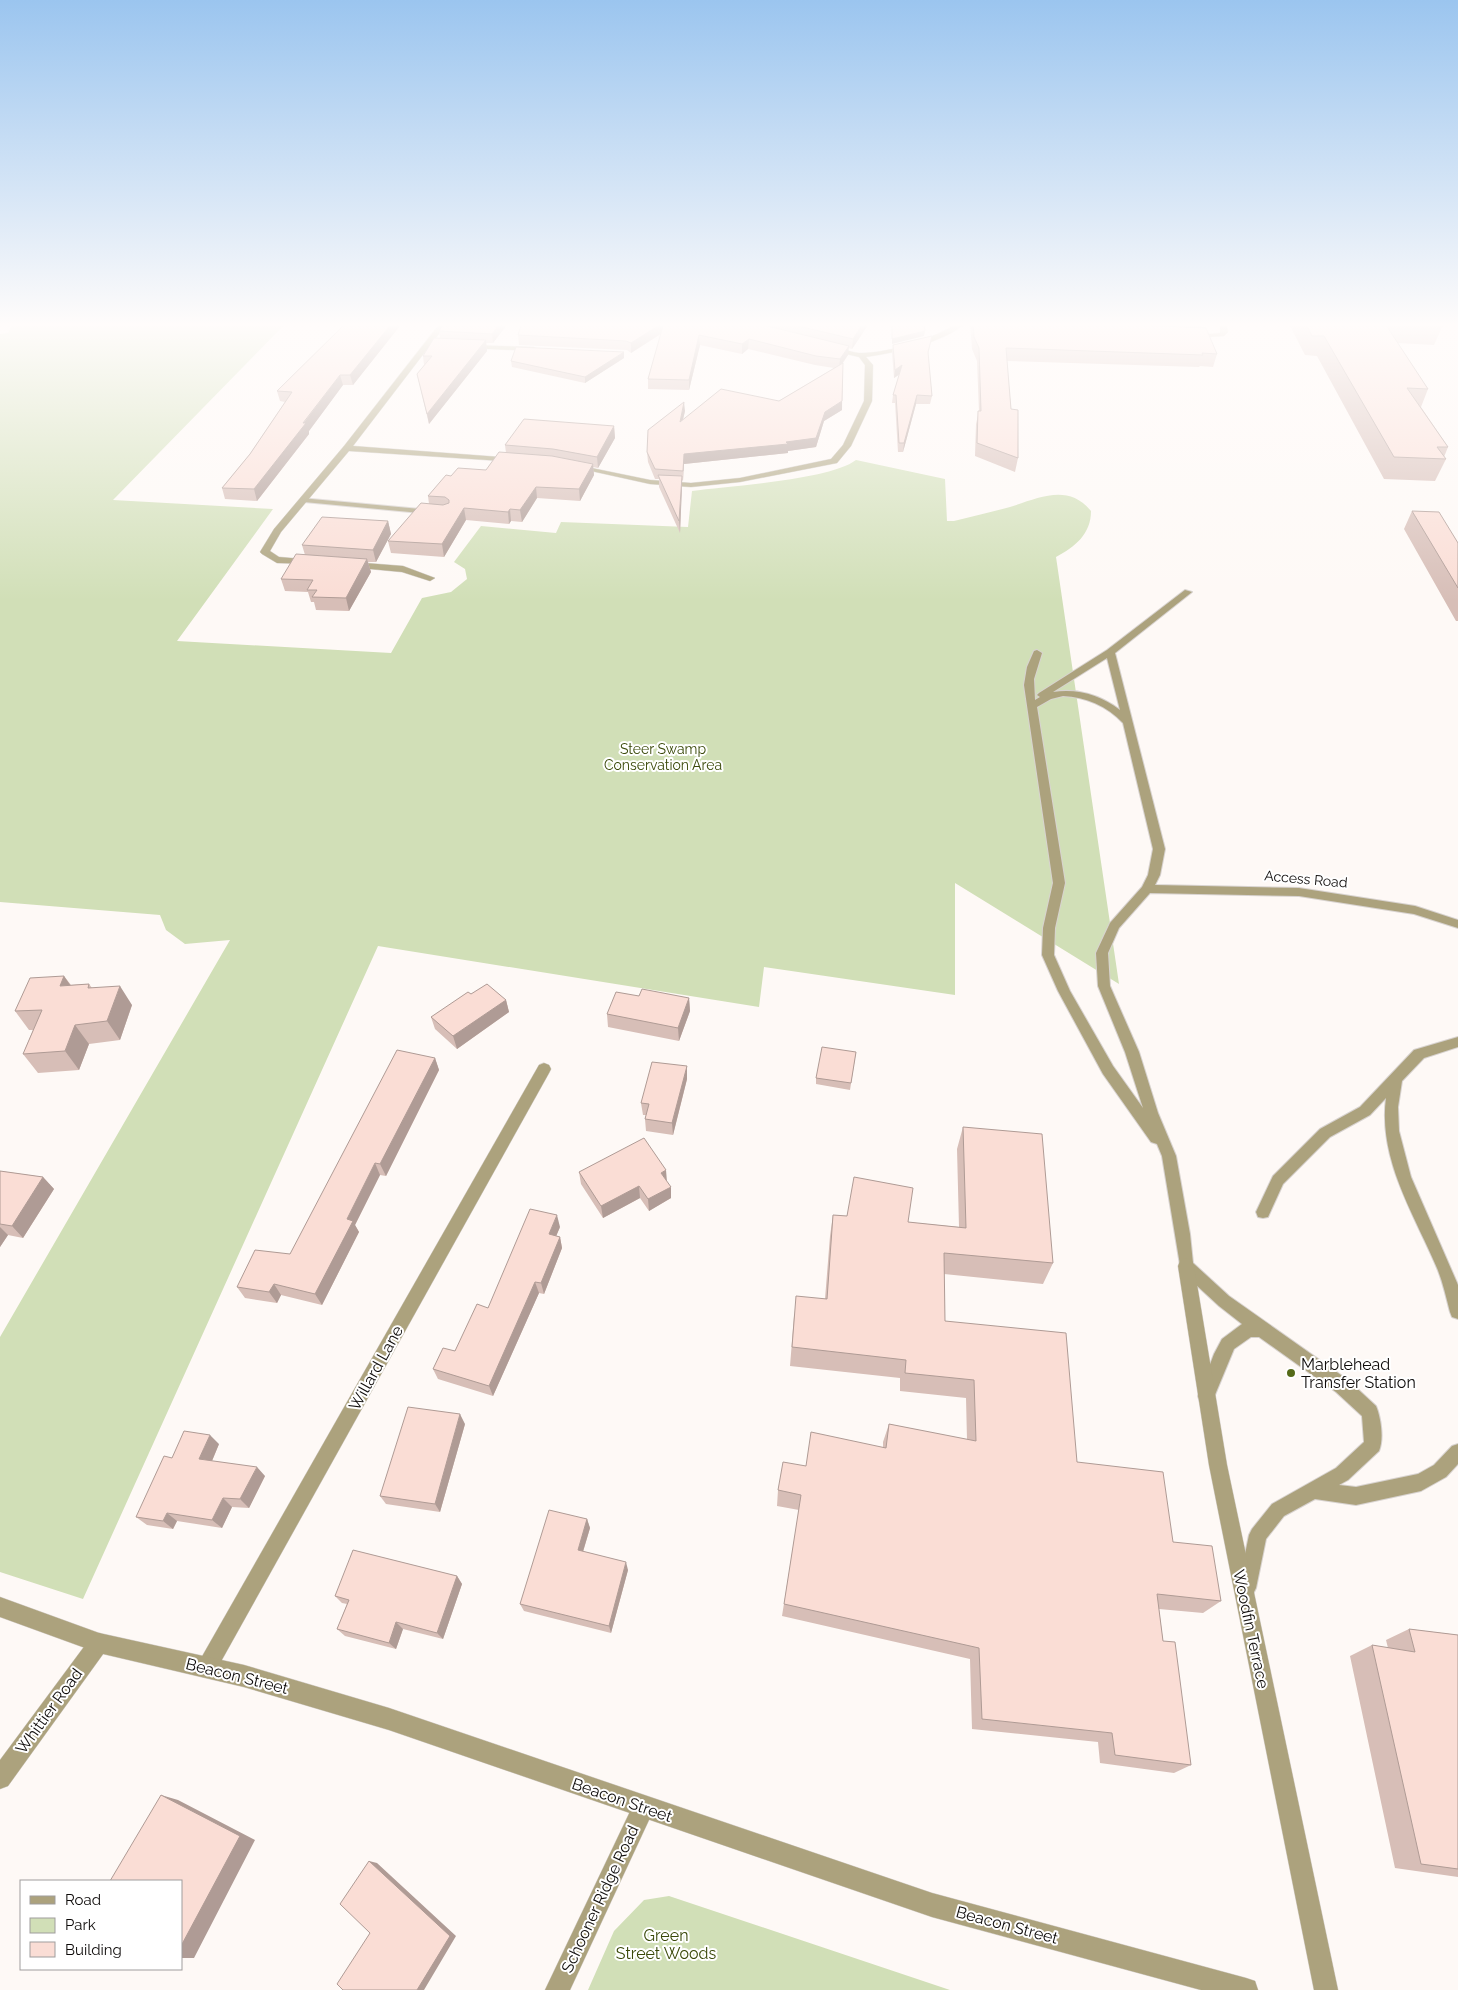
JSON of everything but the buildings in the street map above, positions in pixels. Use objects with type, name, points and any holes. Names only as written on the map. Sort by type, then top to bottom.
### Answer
[{"type":"street","points":[[326,563],[278,560],[265,552],[277,531],[347,448],[372,415]]},
{"type":"street","points":[[572,466],[650,482],[691,485],[740,480],[834,461],[847,446],[862,415]]},
{"type":"street","points":[[347,448],[526,461]]},
{"type":"street","points":[[345,565],[403,569],[430,578]]},
{"type":"street","name":"Willard Lane","points":[[207,1668],[544,1068]]},
{"type":"street","name":"Woodfin Terrace","points":[[1186,1266],[1218,1465],[1326,1990]]},
{"type":"street","name":"Beacon Street","points":[[0,1607],[99,1643],[244,1676],[389,1720],[932,1905],[1246,1990]]},
{"type":"street","name":"Whittier Road","points":[[0,1778],[99,1643]]},
{"type":"street","name":"Schooner Ridge Road","points":[[557,1990],[644,1808]]},
{"type":"lane","points":[[304,500],[437,512]]},
{"type":"lane","points":[[1032,706],[1038,698],[1110,652],[1188,592]]},
{"type":"lane","points":[[1110,652],[1159,849],[1154,875],[1147,889],[1114,926],[1102,953],[1104,986],[1132,1052],[1151,1113],[1169,1156],[1183,1234],[1186,1266],[1224,1301],[1342,1386],[1370,1412],[1373,1445],[1353,1466],[1278,1510],[1258,1535],[1246,1601]]},
{"type":"lane","points":[[1037,653],[1027,684],[1059,883],[1049,928],[1048,955],[1064,991],[1108,1070],[1169,1156]]},
{"type":"lane","points":[[1032,706],[1044,698],[1056,694],[1080,695],[1113,708],[1129,724]]},
{"type":"lane","name":"Access Road","points":[[1147,889],[1299,892],[1415,910],[1458,924]]},
{"type":"lane","points":[[1263,1212],[1278,1180],[1325,1133],[1365,1111],[1419,1054],[1458,1042]]},
{"type":"lane","points":[[1396,1079],[1392,1097],[1393,1137],[1404,1180],[1444,1266],[1458,1312]]},
{"type":"lane","points":[[1206,1396],[1222,1354],[1228,1344],[1249,1329],[1262,1330]]},
{"type":"lane","points":[[1314,1490],[1356,1496],[1421,1482],[1440,1471],[1458,1452]]},
{"type":"green space","name":"Steer Swamp Conservation Area","points":[[0,415],[196,415],[113,500],[273,509],[177,641],[391,653],[422,598],[451,592],[467,579],[465,569],[454,562],[481,526],[556,533],[561,522],[688,527],[692,491],[778,481],[825,473],[856,460],[945,479],[947,521],[954,521],[1053,495],[1073,497],[1082,502],[1091,511],[1088,526],[1081,539],[1056,557],[1119,984],[955,883],[955,995],[764,967],[759,1007],[378,946],[83,1599],[0,1572],[0,1337],[230,940],[185,944],[166,930],[160,915],[0,902]]},
{"type":"green space","name":"Green Street Woods","points":[[669,1896],[950,1990],[588,1990],[614,1931],[644,1900]]},
{"type":"place","name":"Marblehead Transfer Station","points":[[1291,1373]]}]
